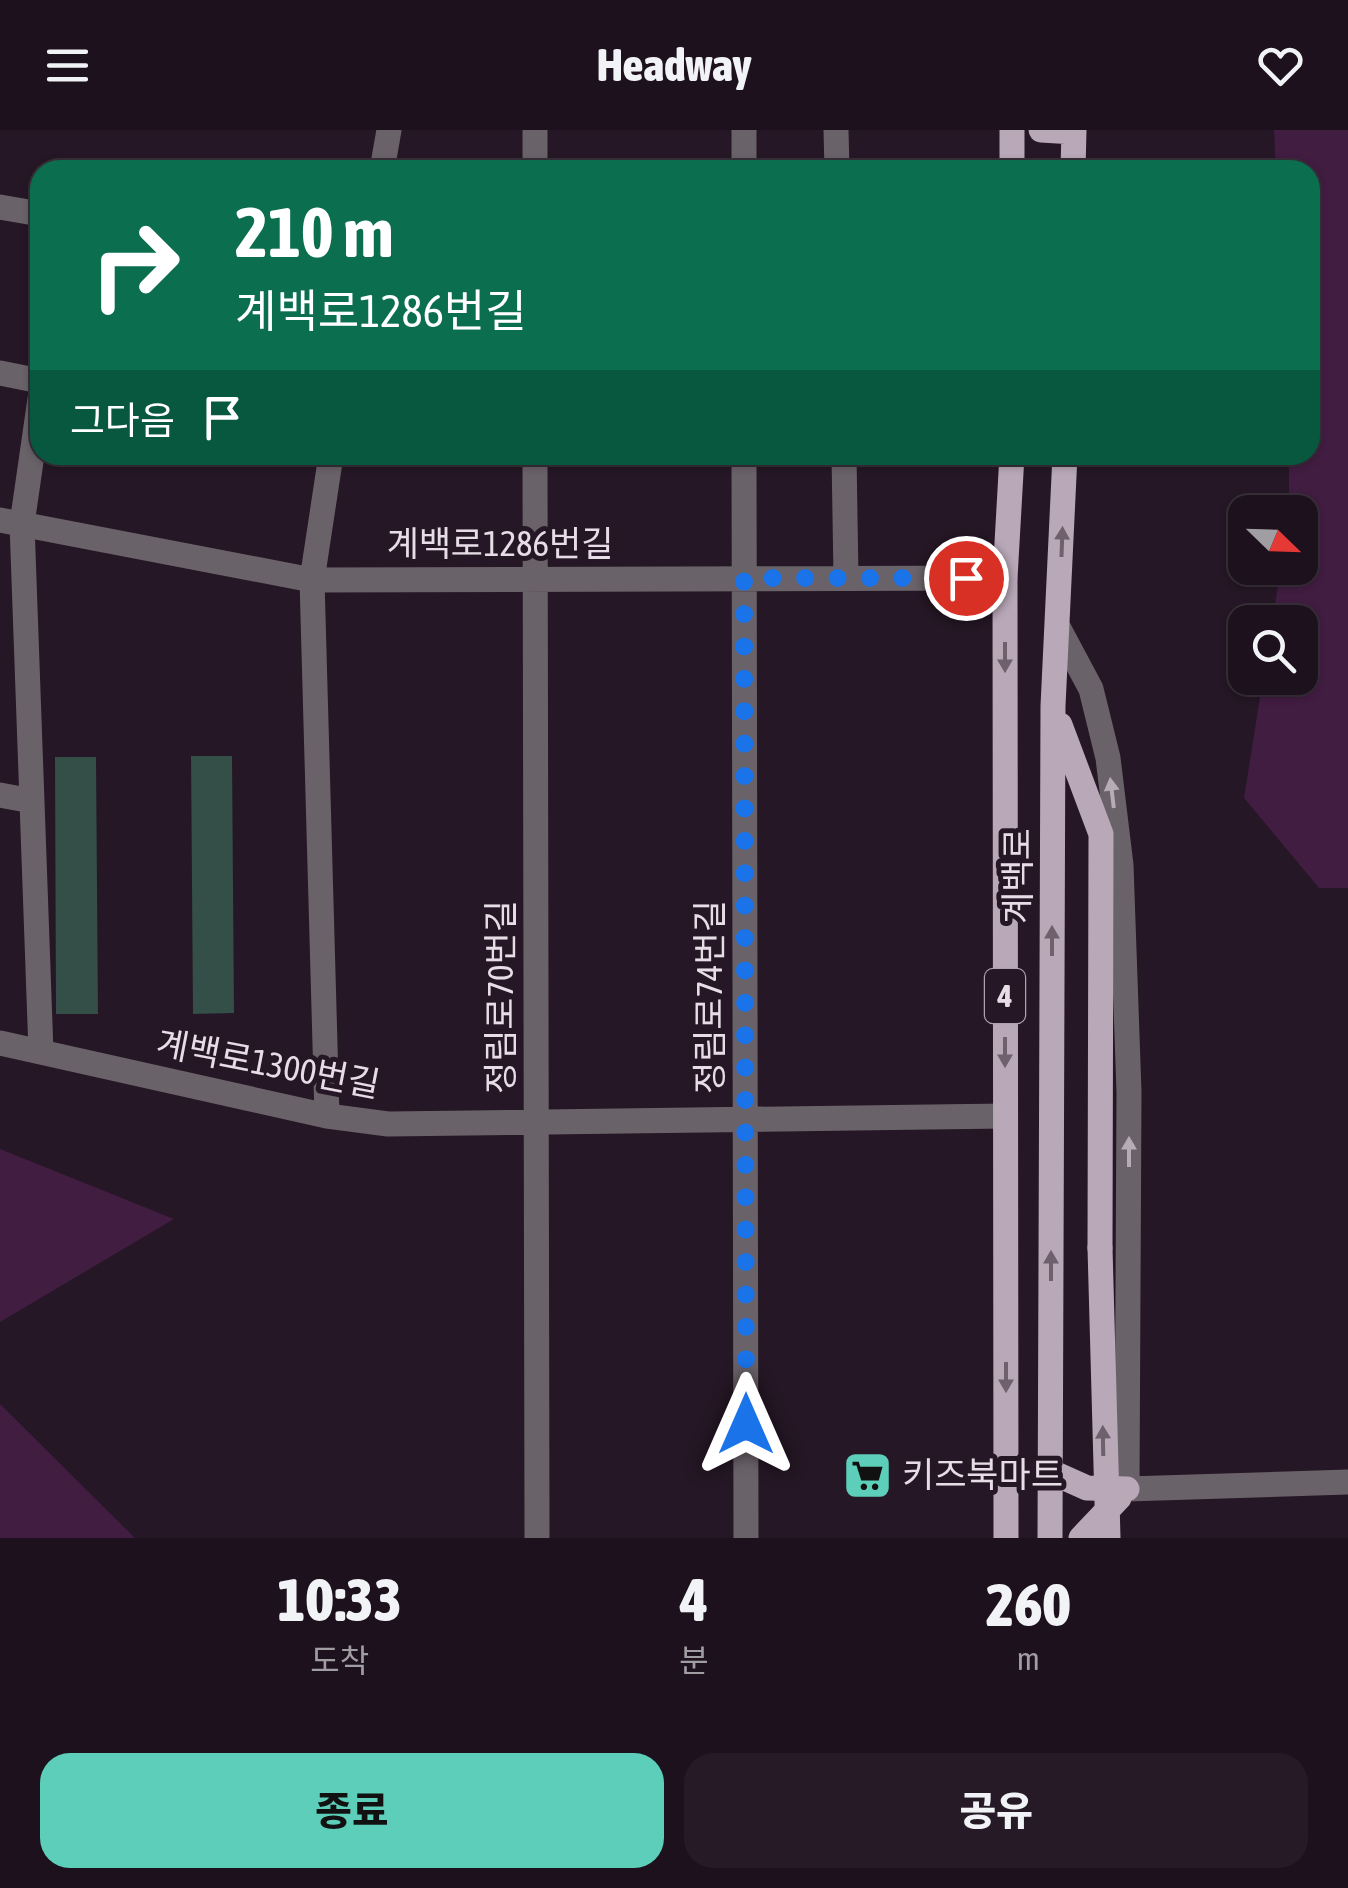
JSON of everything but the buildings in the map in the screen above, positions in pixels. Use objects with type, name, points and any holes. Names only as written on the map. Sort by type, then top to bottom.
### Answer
[{"type":"main road","points":[[1012,130],[1012,160]]},
{"type":"main road","points":[[1042,130],[1074,131],[1073,160]]},
{"type":"main road","name":"계백로","points":[[1006,1538],[1005,578],[1011,465]]},
{"type":"main road","name":"계백로","points":[[1050,1538],[1054,706],[1064,465]]},
{"type":"main road","points":[[1054,706],[1100,834],[1100,1248],[1108,1538]]},
{"type":"main road","points":[[1049,1470],[1087,1488],[1127,1489]]},
{"type":"main road","points":[[1081,1538],[1127,1489]]},
{"type":"street","points":[[384,160],[389,130]]},
{"type":"street","points":[[535,130],[535,160]]},
{"type":"street","points":[[744,130],[744,160]]},
{"type":"street","points":[[836,130],[837,160]]},
{"type":"street","points":[[0,208],[30,212]]},
{"type":"street","points":[[0,372],[30,378]]},
{"type":"street","points":[[30,441],[11,522],[32,801],[41,1052]]},
{"type":"street","points":[[326,1116],[312,580],[330,465]]},
{"type":"street","name":"정림로70번길","points":[[535,465],[536,1538]]},
{"type":"street","name":"정림로74번길","points":[[744,465],[746,1538]]},
{"type":"street","points":[[844,465],[846,578]]},
{"type":"street","name":"계백로1286번길","points":[[11,522],[312,580],[1005,578]]},
{"type":"street","points":[[1059,628],[1092,689],[1108,758],[1121,865],[1127,959],[1127,1489],[1348,1482]]},
{"type":"street","points":[[0,795],[32,801]]},
{"type":"street","name":"계백로1300번길","points":[[0,1043],[326,1116],[388,1124],[1005,1116]]},
{"type":"shaded area","points":[[1274,130],[1348,130],[1348,888],[1319,888],[1244,798],[1260,695],[1318,695],[1318,605],[1275,605],[1278,585],[1318,585],[1318,495],[1289,495],[1289,465],[1320,465],[1320,160],[1276,160]]},
{"type":"shaded area","points":[[0,1149],[174,1219],[0,1322]]},
{"type":"shaded area","points":[[0,1404],[135,1538],[0,1538]]},
{"type":"place","name":"키즈북마트","points":[[867,1475]]},
{"type":"route","points":[[746,1424],[744,578],[966,578]]}]
